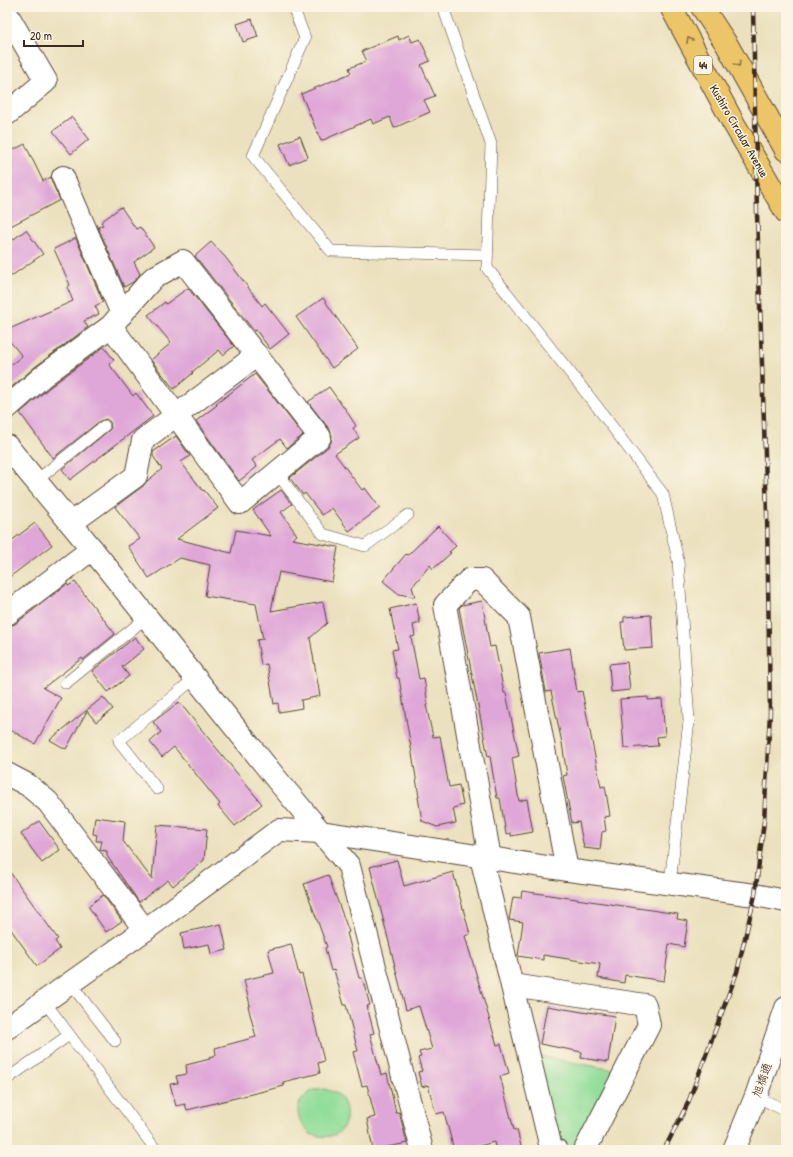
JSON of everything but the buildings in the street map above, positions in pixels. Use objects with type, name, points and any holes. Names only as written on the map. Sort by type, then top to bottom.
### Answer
[{"type":"highway","name":"Kushiro Circular Avenue","points":[[671,7],[734,124],[786,212]]},
{"type":"highway","points":[[702,7],[727,45],[786,150]]},
{"type":"street","points":[[7,14],[46,81],[7,114]]},
{"type":"street","points":[[7,408],[42,377],[116,320],[153,278],[183,262],[320,437],[240,503],[176,416],[116,320],[63,177]]},
{"type":"street","points":[[71,523],[136,476],[143,440],[257,355]]},
{"type":"street","points":[[7,446],[71,523],[278,781],[349,866],[422,1150]]},
{"type":"street","points":[[7,614],[92,549]]},
{"type":"street","points":[[556,1150],[551,1148],[512,985],[485,858],[445,605],[469,580],[482,580],[519,617],[567,870]]},
{"type":"street","points":[[7,774],[28,785],[48,802],[145,930]]},
{"type":"street","points":[[7,1028],[145,930],[279,830],[321,832],[485,858],[670,883],[786,901]]},
{"type":"street","points":[[512,985],[645,1005],[649,1025],[585,1150]]},
{"type":"street","name":"旭橋通","points":[[734,1150],[781,1037],[786,1008]]},
{"type":"lane","points":[[294,7],[305,38],[253,156],[331,252],[487,255]]},
{"type":"lane","points":[[442,7],[491,144],[487,268],[595,404],[663,494],[678,560],[689,721],[670,883]]},
{"type":"lane","points":[[36,481],[104,426]]},
{"type":"lane","points":[[277,473],[323,534],[365,546],[408,515]]},
{"type":"lane","points":[[66,683],[147,617]]},
{"type":"lane","points":[[157,789],[119,741],[195,678]]},
{"type":"lane","points":[[70,983],[115,1041]]},
{"type":"lane","points":[[44,1001],[156,1150]]},
{"type":"lane","points":[[7,1079],[69,1035]]},
{"type":"lane","points":[[756,1096],[786,1111]]},
{"type":"green space","points":[[533,1055],[620,1071],[578,1150],[567,1150],[555,1143]]},
{"type":"green space","points":[[325,1089],[340,1096],[346,1108],[346,1118],[345,1124],[339,1132],[325,1137],[310,1134],[301,1121],[298,1107],[304,1097],[311,1091]]},
{"type":"railway","points":[[664,1150],[688,1103],[737,972],[755,895],[764,821],[770,713],[767,514],[757,213],[753,7]]}]
